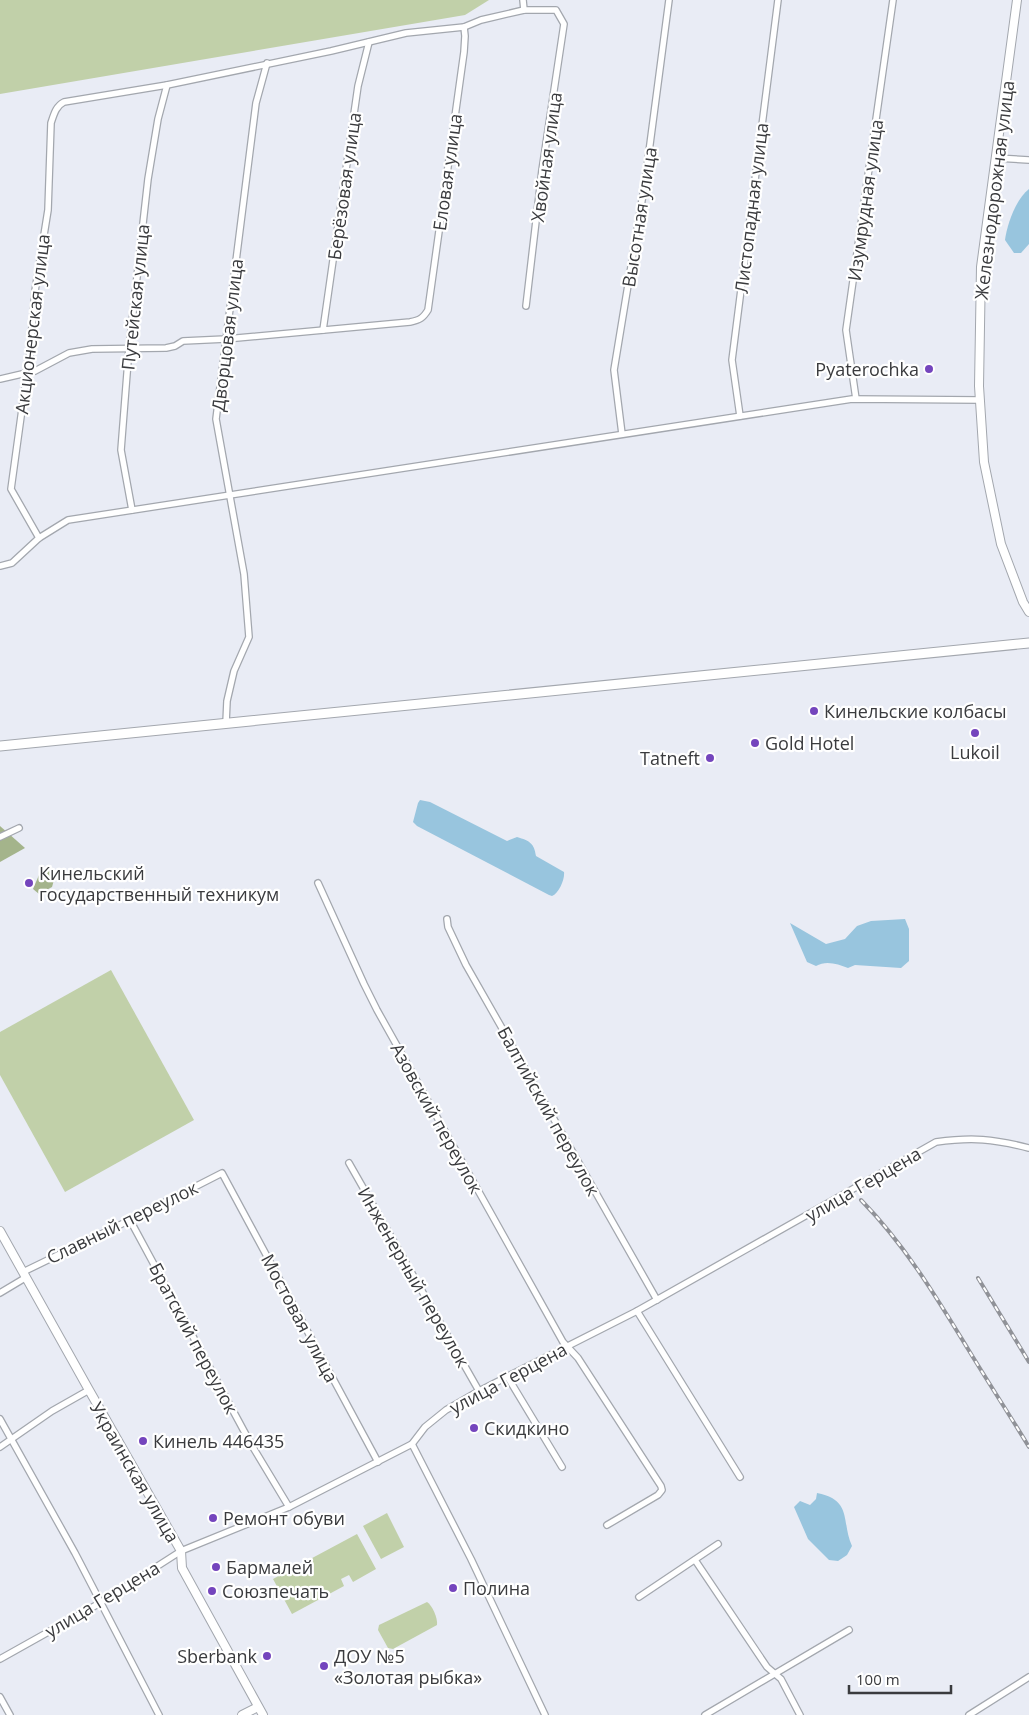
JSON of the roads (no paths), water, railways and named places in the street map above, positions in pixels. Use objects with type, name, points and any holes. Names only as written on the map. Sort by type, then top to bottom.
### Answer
[{"type":"main road","points":[[0,746],[1029,643]]},
{"type":"street","points":[[167,85],[406,33],[464,26],[524,10],[523,0]]},
{"type":"street","name":"Высотная улица","points":[[622,434],[614,370],[645,182],[669,0]]},
{"type":"street","name":"Листопадная улица","points":[[740,416],[732,360],[778,0]]},
{"type":"street","name":"Изумрудная улица","points":[[856,399],[846,330],[893,0]]},
{"type":"street","name":"Железнодорожная улица","points":[[1017,0],[981,268],[980,400],[984,462],[1001,544],[1023,602],[1029,612]]},
{"type":"street","name":"Хвойная улица","points":[[524,10],[556,10],[564,24],[542,170],[526,306]]},
{"type":"street","name":"Еловая улица","points":[[323,330],[410,322],[420,320],[428,310],[464,52],[464,26]]},
{"type":"street","name":"Берёзовая улица","points":[[323,330],[358,86],[369,42]]},
{"type":"street","name":"Дворцовая улица","points":[[226,723],[226,701],[234,671],[249,637],[244,574],[216,419],[256,103],[268,63]]},
{"type":"street","name":"Акционерская улица","points":[[38,538],[11,488],[35,291],[48,210],[51,123],[54,112],[64,102],[167,85]]},
{"type":"street","name":"Путейская улица","points":[[132,510],[121,450],[129,348],[148,179],[158,119],[167,85]]},
{"type":"street","points":[[996,158],[1029,160]]},
{"type":"street","points":[[0,379],[35,371],[69,354],[92,349],[166,348],[175,346],[183,341],[323,330]]},
{"type":"street","points":[[0,566],[12,563],[38,538],[68,520],[856,399],[980,400]]},
{"type":"street","points":[[0,837],[20,828]]},
{"type":"street","name":"Азовский переулок","points":[[318,883],[377,1010],[566,1347],[578,1358],[661,1486],[662,1490],[658,1495],[607,1525]]},
{"type":"street","name":"Балтийский переулок","points":[[447,919],[448,927],[466,965],[657,1300]]},
{"type":"street","name":"улица Герцена","points":[[0,1660],[100,1603],[181,1551],[289,1507],[412,1444],[426,1427],[446,1410],[507,1376],[637,1311],[936,1142],[975,1138],[1029,1148]]},
{"type":"street","name":"Инженерный переулок","points":[[349,1163],[479,1391]]},
{"type":"street","name":"Славный переулок","points":[[0,1294],[24,1275],[222,1173]]},
{"type":"street","name":"Мостовая улица","points":[[222,1173],[378,1462]]},
{"type":"street","name":"Братский переулок","points":[[130,1220],[251,1444],[289,1507]]},
{"type":"street","name":"Украинская улица","points":[[0,1231],[88,1390],[181,1551],[182,1568],[263,1715]]},
{"type":"street","points":[[637,1311],[740,1477]]},
{"type":"street","points":[[507,1376],[562,1467]]},
{"type":"street","points":[[0,1447],[52,1411],[88,1390]]},
{"type":"street","points":[[0,1419],[54,1519],[75,1553],[159,1715]]},
{"type":"street","points":[[412,1444],[471,1559],[545,1715]]},
{"type":"street","points":[[639,1597],[718,1544]]},
{"type":"street","points":[[695,1560],[767,1667],[782,1681],[800,1715]]},
{"type":"street","points":[[705,1715],[849,1630]]},
{"type":"street","points":[[969,1715],[1029,1677]]},
{"type":"street","points":[[0,1697],[10,1715]]},
{"type":"street","points":[[242,1715],[258,1707]]},
{"type":"water","points":[[1029,189],[1029,244],[1021,253],[1014,253],[1005,240],[1006,234],[1016,205]]},
{"type":"water","points":[[420,800],[430,802],[507,841],[517,837],[528,841],[533,845],[536,856],[564,872],[561,886],[555,894],[549,895],[417,826],[413,822]]},
{"type":"water","points":[[905,919],[909,929],[909,961],[901,968],[855,965],[848,968],[828,963],[816,966],[807,962],[790,923],[826,944],[845,939],[857,926],[871,921]]},
{"type":"water","points":[[817,1493],[828,1496],[836,1501],[844,1513],[852,1546],[847,1555],[838,1561],[829,1560],[808,1539],[794,1507],[800,1501],[810,1505],[816,1499]]},
{"type":"railway","points":[[861,1200],[892,1235],[919,1271],[1029,1447]]},
{"type":"railway","points":[[978,1278],[1029,1362]]},
{"type":"place","name":"Pyaterochka","points":[[929,369]]},
{"type":"place","name":"Кинельские колбасы","points":[[814,711]]},
{"type":"place","name":"Lukoil","points":[[975,733]]},
{"type":"place","name":"Gold Hotel","points":[[755,743]]},
{"type":"place","name":"Tatneft","points":[[710,758]]},
{"type":"place","name":"Кинельский государственный техникум","points":[[29,883]]},
{"type":"place","name":"Скидкино","points":[[474,1428]]},
{"type":"place","name":"Кинель 446435","points":[[143,1441]]},
{"type":"place","name":"Ремонт обуви","points":[[213,1518]]},
{"type":"place","name":"Бармалей","points":[[216,1567]]},
{"type":"place","name":"Полина","points":[[453,1588]]},
{"type":"place","name":"Союзпечать","points":[[212,1591]]},
{"type":"place","name":"Sberbank","points":[[267,1656]]},
{"type":"place","name":"ДОУ №5 «Золотая рыбка»","points":[[324,1666]]}]
